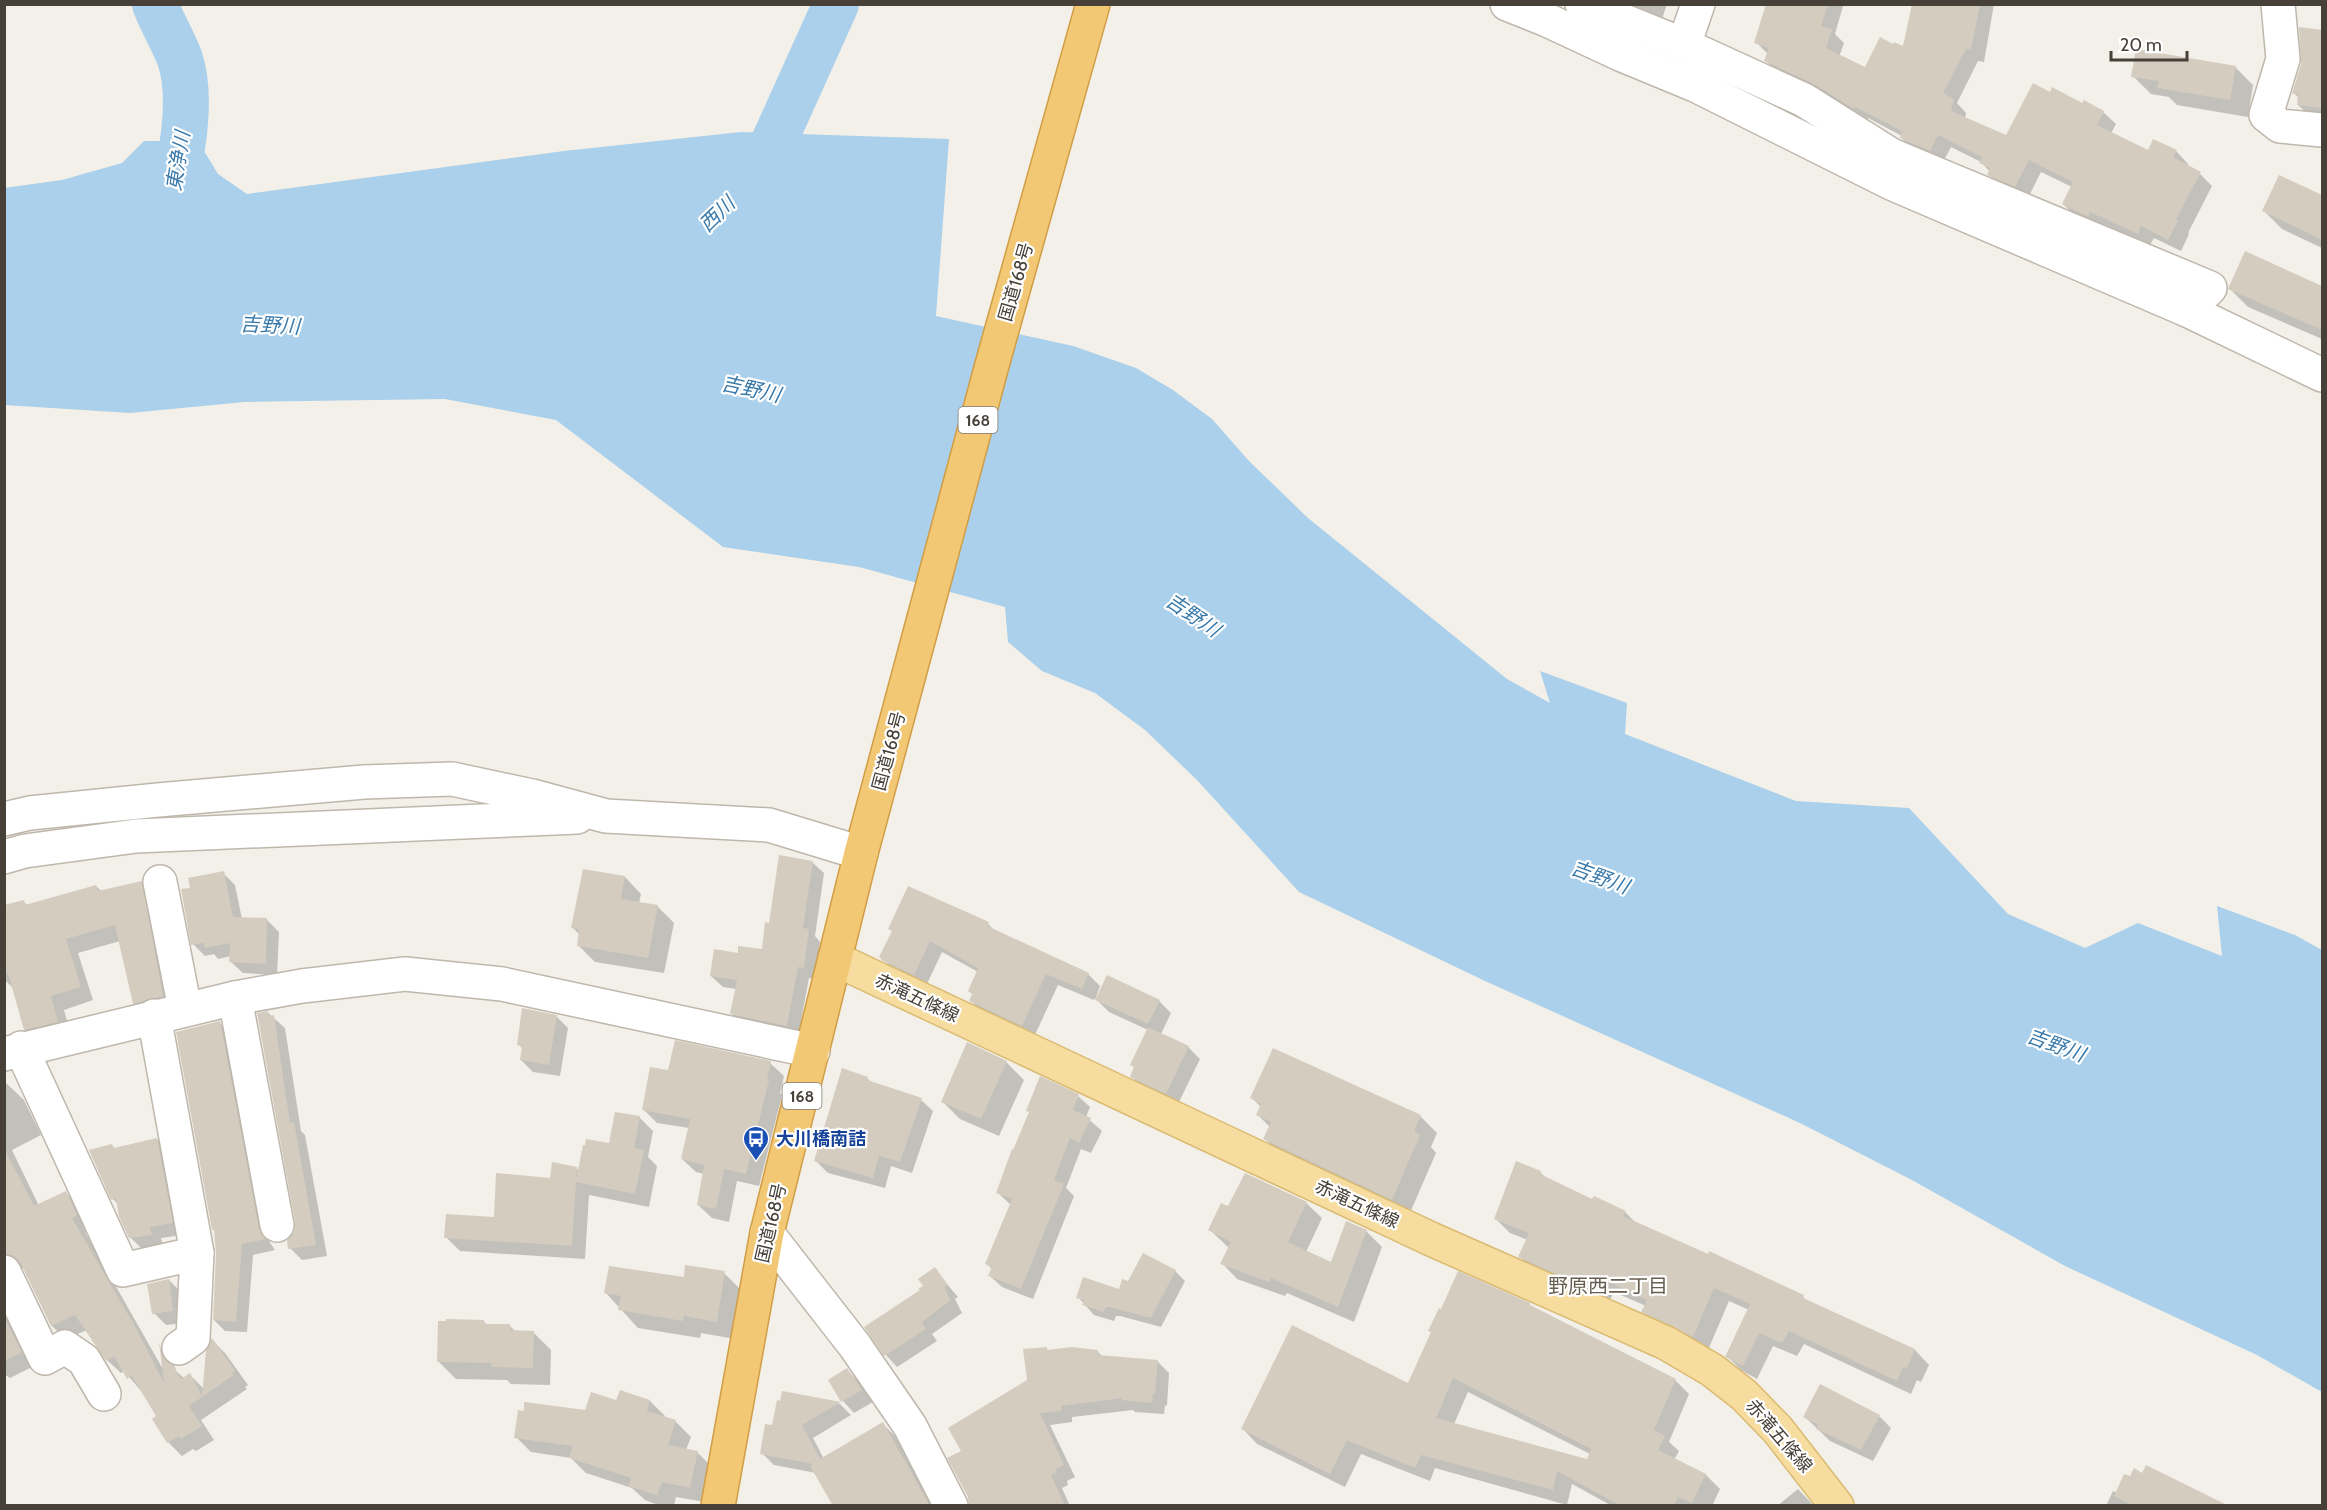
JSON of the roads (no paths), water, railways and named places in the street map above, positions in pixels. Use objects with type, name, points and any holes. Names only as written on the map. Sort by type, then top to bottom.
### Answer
[{"type":"highway","name":"国道168号","points":[[718,1506],[767,1233],[863,845],[992,365],[1093,4]]},
{"type":"main road","name":"赤滝五條線","points":[[835,959],[1420,1234],[1666,1343],[1712,1370],[1744,1395],[1778,1430],[1837,1506]]},
{"type":"street","points":[[1507,4],[1695,85],[1891,183],[2187,310],[2322,375]]},
{"type":"street","points":[[1582,4],[1684,45],[1804,100],[1891,155],[2210,288],[2187,310]]},
{"type":"street","points":[[1684,45],[1698,4]]},
{"type":"street","points":[[2278,4],[2283,59],[2266,115],[2280,126],[2322,130]]},
{"type":"street","points":[[4,819],[30,813],[158,800],[364,782],[452,779],[532,796],[606,816]]},
{"type":"street","points":[[4,857],[25,851],[136,836],[606,816],[769,825],[863,845]]},
{"type":"street","points":[[160,882],[185,1010]]},
{"type":"street","points":[[197,1253],[123,1270],[13,1051],[235,998],[302,986],[405,974],[502,984],[813,1051]]},
{"type":"street","points":[[235,998],[277,1225]]},
{"type":"street","points":[[154,1016],[197,1253],[194,1338],[179,1348]]},
{"type":"street","points":[[767,1233],[855,1346],[910,1426],[951,1506]]},
{"type":"street","points":[[4,1272],[45,1358],[65,1347],[84,1360],[104,1394]]},
{"type":"water","name":"吉野川","points":[[741,132],[949,139],[936,316],[1073,346],[1136,368],[1173,390],[1212,419],[1249,461],[1308,518],[1507,679],[1550,703],[1540,671],[1627,703],[1625,734],[1796,801],[1909,808],[2008,914],[2085,948],[2138,923],[2222,956],[2217,906],[2295,935],[2322,950],[2322,1392],[2257,1355],[2065,1266],[1912,1180],[1800,1123],[1485,981],[1299,892],[1197,780],[1145,730],[1095,693],[1042,671],[1008,642],[1005,607],[859,567],[723,547],[556,420],[445,399],[244,402],[130,413],[5,405],[4,188],[62,180],[122,163],[144,141],[198,141],[218,174],[247,194],[564,151]]},
{"type":"waterway","name":"東浄川","points":[[155,4],[180,59],[186,94],[184,132],[171,204]]},
{"type":"waterway","name":"西川","points":[[744,185],[768,155],[836,4]]},
{"type":"place","name":"大川橋南詰","points":[[756,1162]]},
{"type":"district","name":"野原西二丁目","points":[[1608,1286]]}]
